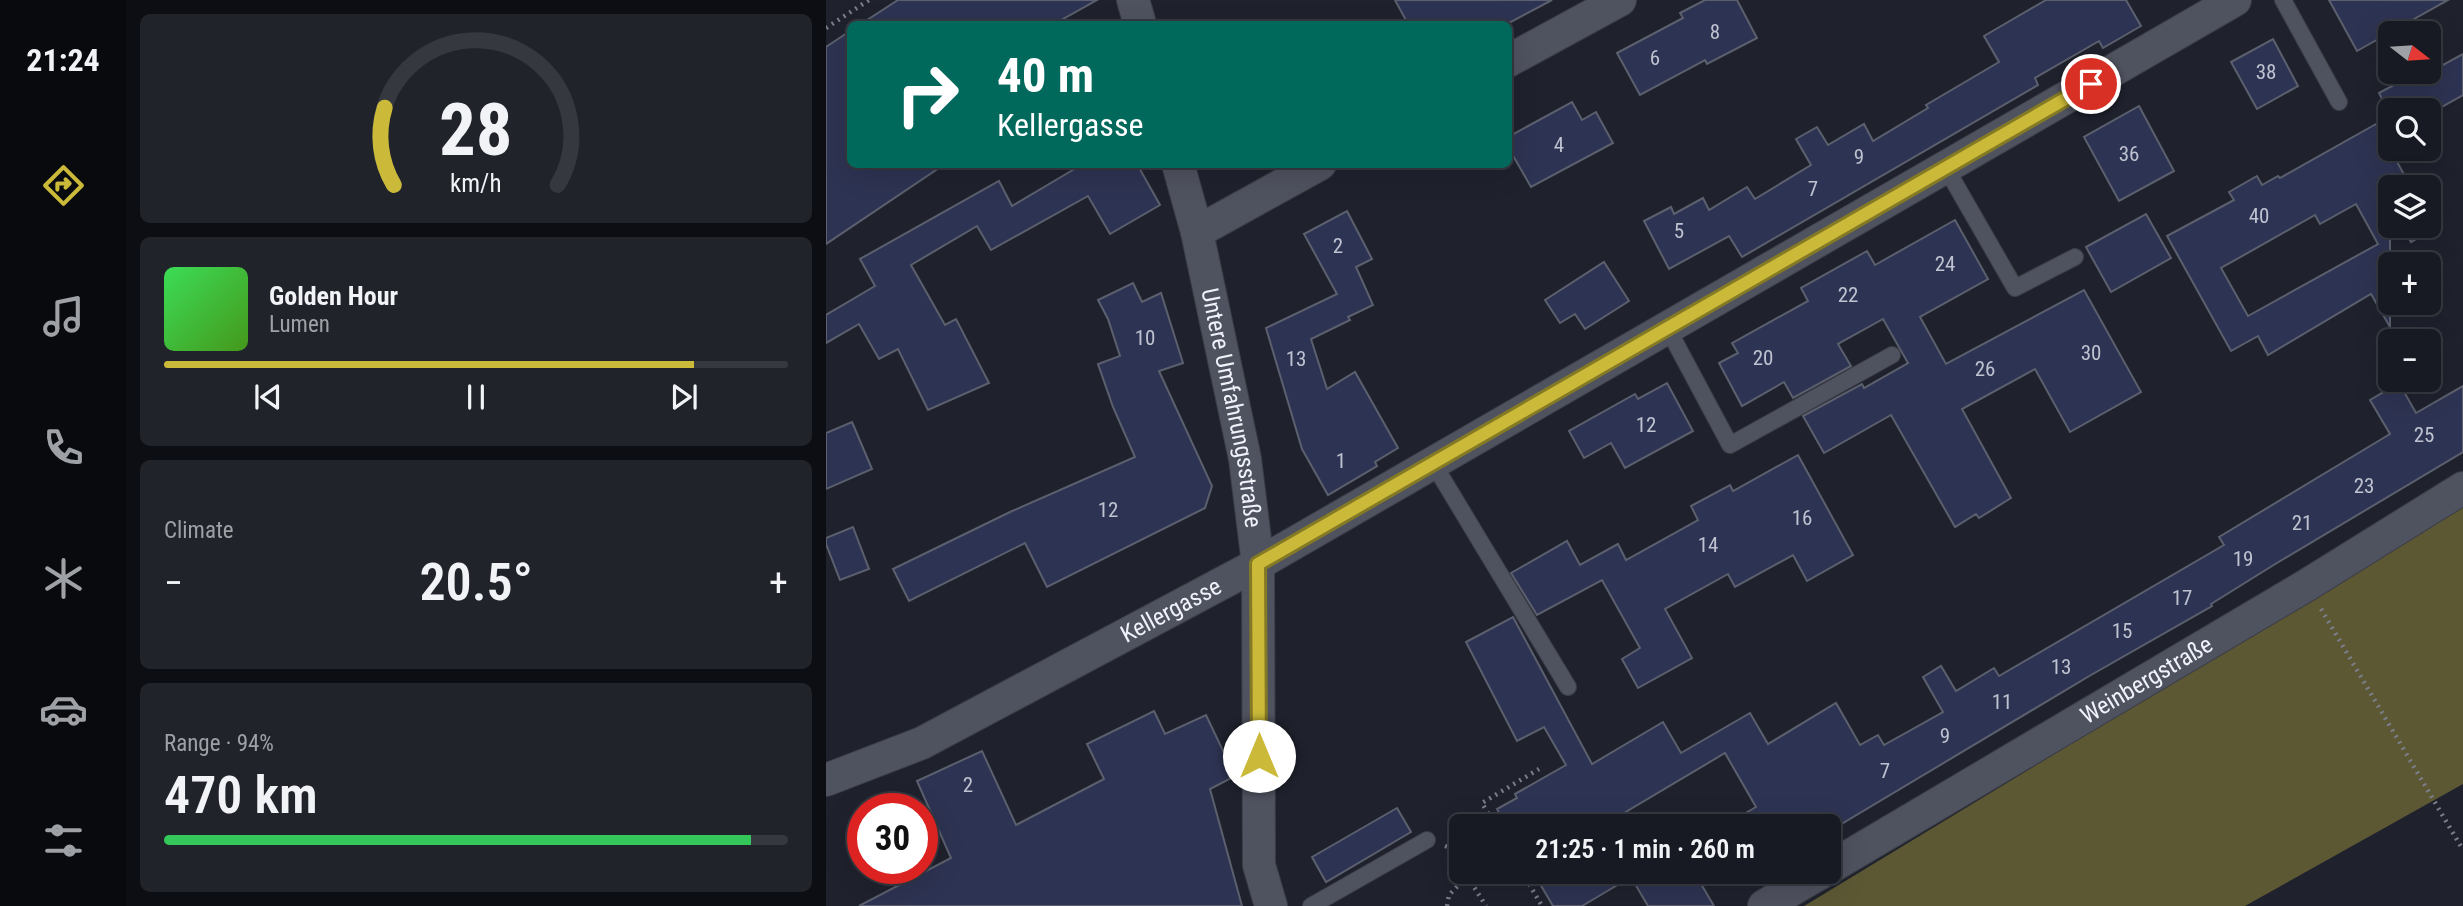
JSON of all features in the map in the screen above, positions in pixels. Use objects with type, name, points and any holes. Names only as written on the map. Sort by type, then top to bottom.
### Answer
[{"type":"street","points":[[1133,0],[1139,21]]},
{"type":"street","points":[[1512,59],[1620,0]]},
{"type":"street","name":"Kellergasse","points":[[826,780],[922,743],[1258,564],[2235,0]]},
{"type":"street","name":"Untere Umfahrungsstraße","points":[[1179,168],[1196,232],[1245,459],[1258,564],[1259,865],[1271,906]]},
{"type":"street","points":[[1196,232],[1313,168]]},
{"type":"street","name":"Weinbergstraße","points":[[1841,860],[2307,584],[2463,488]]},
{"type":"street","points":[[1764,906],[1802,884]]},
{"type":"lane","points":[[2283,0],[2339,102]]},
{"type":"lane","points":[[1946,168],[2015,288],[2075,257]]},
{"type":"lane","points":[[1668,329],[1730,445],[1892,355]]},
{"type":"lane","points":[[1433,463],[1568,687]]},
{"type":"lane","points":[[1311,906],[1427,840]]},
{"type":"path","points":[[826,28],[869,0]]},
{"type":"path","points":[[2307,584],[2463,850]]},
{"type":"path","points":[[1488,814],[1482,803],[1539,769]]},
{"type":"path","points":[[1447,906],[1449,895],[1459,884]]},
{"type":"path","points":[[1474,884],[1486,906]]},
{"type":"path","points":[[1529,884],[1542,906]]},
{"type":"shaded area","points":[[2463,506],[2463,784],[2245,906],[1804,906]]},
{"type":"building","points":[[898,0],[1097,0],[1059,21],[866,21]]},
{"type":"building","points":[[1395,0],[1552,0],[1512,21],[1406,21]]},
{"type":"building","points":[[1705,0],[1737,0],[1757,38],[1707,64],[1705,60],[1640,95],[1617,53],[1683,18],[1680,13]]},
{"type":"building","points":[[2046,0],[2126,0],[2141,26],[2103,48],[2099,41],[2035,78],[2038,85],[1742,257],[1729,236],[1669,269],[1644,221],[1671,207],[1674,214],[1703,198],[1709,210],[1747,187],[1755,199],[1811,165],[1796,139],[1817,127],[1828,145],[1864,124],[1873,141],[1928,108],[1926,105],[1999,62],[1984,36]]},
{"type":"building","points":[[2329,0],[2448,0],[2411,21],[2378,21],[2378,39],[2357,51]]},
{"type":"building","points":[[847,33],[847,168],[939,168],[826,244],[826,47]]},
{"type":"building","points":[[2273,39],[2298,86],[2257,109],[2231,62]]},
{"type":"building","points":[[2463,54],[2463,95],[2441,107],[2441,98],[2382,98],[2379,93],[2396,84],[2441,84],[2441,62],[2443,65]]},
{"type":"building","points":[[1572,102],[1582,120],[1596,112],[1613,143],[1531,187],[1512,154],[1512,135]]},
{"type":"building","points":[[2139,106],[2174,171],[2119,201],[2084,137]]},
{"type":"building","points":[[2376,124],[2378,161],[2397,161],[2404,175],[2378,175],[2378,238],[2390,238],[2390,252],[2378,252],[2378,306],[2371,294],[2268,355],[2258,336],[2231,351],[2167,236],[2234,200],[2229,192],[2257,176],[2262,185],[2278,176],[2280,178]],"holes":[[[2356,204],[2378,244],[2248,316],[2221,268],[2315,215],[2320,224]]]},
{"type":"building","points":[[1076,168],[1139,168],[1160,205],[1110,234],[1088,196],[991,250],[977,226],[911,265],[945,325],[956,319],[989,383],[928,410],[898,349],[879,359],[859,324],[826,343],[826,315],[875,286],[860,259],[999,181],[1012,206]]},
{"type":"building","points":[[1347,211],[1372,259],[1356,267],[1373,305],[1311,339],[1327,389],[1355,372],[1398,448],[1375,462],[1377,466],[1328,495],[1302,449],[1266,328],[1337,294],[1304,234]]},
{"type":"building","points":[[2146,214],[2171,258],[2111,292],[2086,247]]},
{"type":"building","points":[[1955,220],[1988,279],[1920,317],[1946,364],[2084,290],[2141,392],[2070,432],[2035,369],[1962,409],[2011,498],[1979,518],[1976,514],[1955,527],[1891,415],[1824,453],[1803,416],[1862,384],[1864,388],[1908,363],[1883,319],[1838,344],[1851,366],[1793,398],[1784,382],[1742,406],[1719,363],[1738,353],[1732,343],[1808,301],[1801,288],[1867,251],[1875,265]]},
{"type":"building","points":[[1604,262],[1629,301],[1585,329],[1575,314],[1560,323],[1545,300]]},
{"type":"building","points":[[1133,283],[1142,302],[1161,293],[1183,363],[1159,371],[1212,486],[1205,508],[1047,587],[1025,543],[909,601],[893,569],[1010,512],[1135,457],[1098,364],[1120,356],[1108,319],[1098,300]]},
{"type":"building","points":[[2383,315],[2390,315],[2390,327]]},
{"type":"building","points":[[1667,383],[1693,431],[1625,468],[1611,443],[1584,458],[1569,431],[1635,394],[1638,399]]},
{"type":"building","points":[[2463,386],[2463,452],[2272,566],[2211,604],[2212,606],[1841,824],[1841,814],[1744,814],[1756,807],[1725,753],[1622,814],[1500,814],[1497,809],[1517,798],[1515,794],[1566,765],[1544,727],[1517,741],[1466,642],[1513,617],[1592,764],[1663,722],[1681,753],[1750,713],[1768,744],[1836,703],[1860,745],[1878,735],[1884,745],[1943,712],[1923,677],[1941,666],[1956,691],[1994,668],[1999,676],[2224,545],[2219,537],[2390,434],[2370,400],[2384,392],[2404,392],[2416,413]]},
{"type":"building","points":[[852,422],[872,469],[826,489],[826,433]]},
{"type":"building","points":[[1798,455],[1853,555],[1807,581],[1793,555],[1735,587],[1728,574],[1665,609],[1692,658],[1638,688],[1622,659],[1640,648],[1602,580],[1537,615],[1511,573],[1567,541],[1580,565],[1618,544],[1626,560],[1698,520],[1691,506],[1730,485],[1733,491]]},
{"type":"building","points":[[853,527],[869,569],[840,580],[826,538]]},
{"type":"building","points":[[1154,711],[1165,734],[1206,715],[1235,776],[1210,789],[1242,906],[859,906],[901,884],[938,884],[938,865],[951,858],[938,829],[938,793],[922,793],[917,781],[982,751],[1016,825],[1104,779],[1087,744]]},
{"type":"building","points":[[1397,808],[1411,832],[1326,882],[1312,857]]},
{"type":"building","points":[[1540,884],[1619,884],[1582,906],[1553,906]]},
{"type":"building","points":[[1635,884],[1701,884],[1714,906],[1648,906]]},
{"type":"route","points":[[1259,756],[1258,564],[2091,84]]}]
